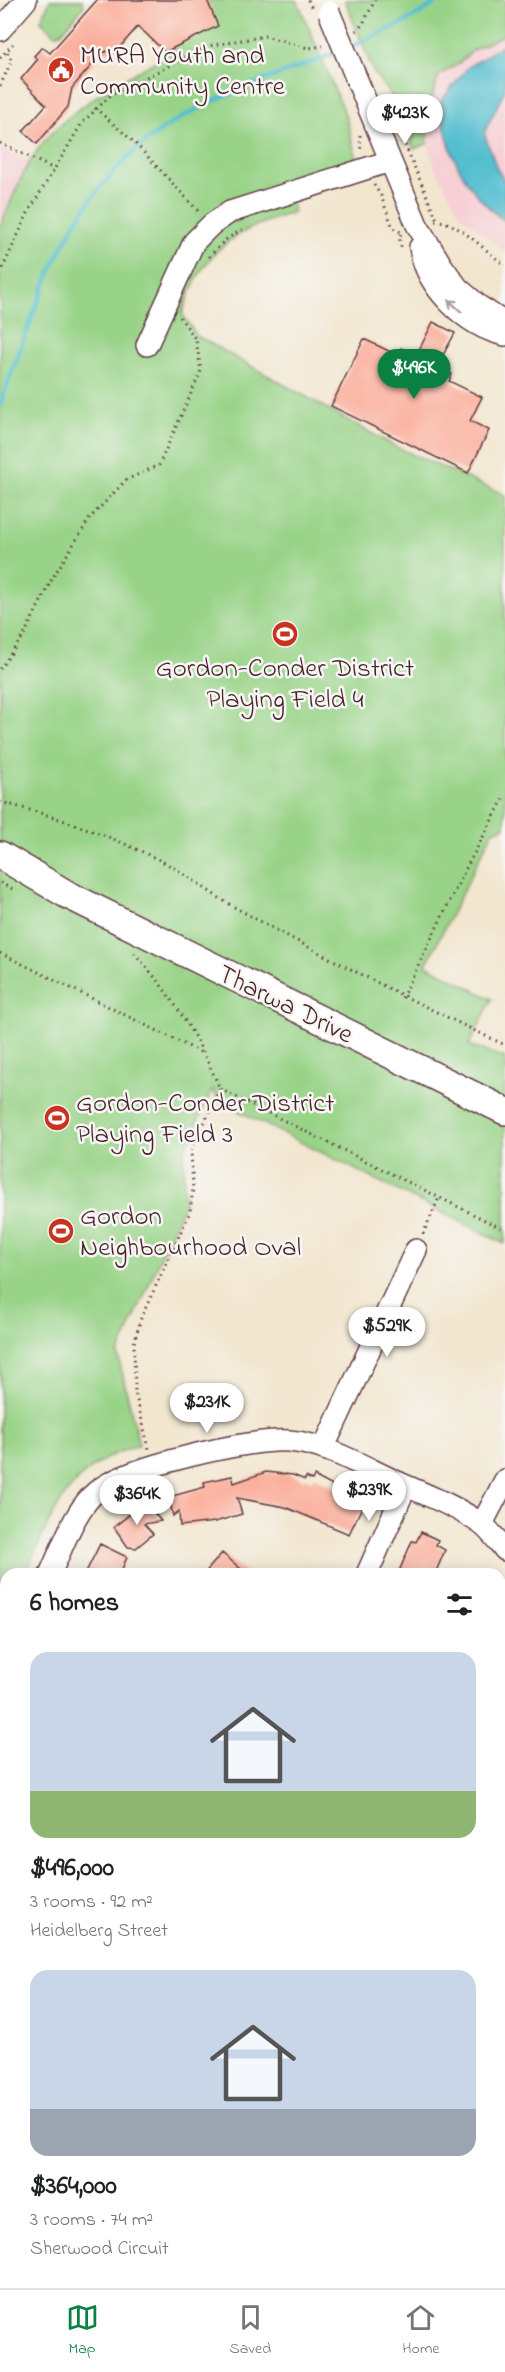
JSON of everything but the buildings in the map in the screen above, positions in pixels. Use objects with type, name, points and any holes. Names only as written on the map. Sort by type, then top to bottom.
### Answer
[{"type":"main road","name":"Tharwa Drive","points":[[0,855],[68,895],[505,1111]]},
{"type":"main road","name":"Tharwa Drive","points":[[0,869],[68,895]]},
{"type":"street","points":[[0,30],[26,0]]},
{"type":"street","points":[[326,6],[419,226],[458,288],[479,306],[505,323]]},
{"type":"street","points":[[147,345],[194,242],[211,225],[230,212],[390,161]]},
{"type":"street","points":[[419,226],[421,255],[437,287],[454,306],[474,322],[505,335]]},
{"type":"street","points":[[323,1449],[416,1250]]},
{"type":"street","points":[[53,1568],[75,1521],[88,1500],[117,1477],[142,1468],[255,1443],[289,1441],[323,1449],[460,1510],[482,1524],[505,1550]]},
{"type":"street","points":[[482,1524],[505,1480]]},
{"type":"street","points":[[370,1568],[406,1486]]},
{"type":"path","points":[[352,33],[363,24],[375,0]]},
{"type":"path","points":[[0,274],[28,213],[82,123],[95,108],[124,86],[208,46],[265,36],[308,48],[327,44]]},
{"type":"path","points":[[0,86],[12,60],[6,51]]},
{"type":"path","points":[[385,99],[391,107],[419,226]]},
{"type":"path","points":[[95,108],[135,143],[211,225]]},
{"type":"path","points":[[0,143],[54,169]]},
{"type":"path","points":[[367,187],[373,185],[381,196],[393,228],[419,226],[459,229],[486,253],[505,265]]},
{"type":"path","points":[[206,259],[225,240],[253,223]]},
{"type":"path","points":[[419,226],[442,230]]},
{"type":"path","points":[[0,669],[24,635],[53,577],[90,518],[126,480],[159,465],[201,371],[196,340],[180,313]]},
{"type":"path","points":[[192,378],[197,381]]},
{"type":"path","points":[[402,998],[463,873],[505,796]]},
{"type":"path","points":[[0,802],[40,812],[166,864],[235,908],[402,998],[505,1045]]},
{"type":"path","points":[[0,883],[21,893]]},
{"type":"path","points":[[132,950],[172,998],[204,1054],[220,1089],[505,1230]]},
{"type":"path","points":[[0,953],[204,1054]]},
{"type":"path","points":[[150,1455],[135,1392],[134,1343],[141,1318],[190,1212],[193,1189],[191,1151],[220,1089]]},
{"type":"path","points":[[416,1250],[440,1198]]},
{"type":"shaded area","points":[[505,34],[505,252],[461,215],[437,172],[427,144],[428,111],[439,75],[458,64],[472,50]]},
{"type":"shaded area","points":[[0,148],[30,162],[0,226]]},
{"type":"green space","points":[[50,0],[82,0],[84,6],[61,33],[55,34],[41,21]]},
{"type":"green space","points":[[109,0],[297,0],[346,117],[357,162],[285,185],[294,212],[272,219],[236,236],[210,258],[190,292],[182,314],[197,336],[396,447],[505,495],[505,827],[493,831],[426,965],[492,999],[469,1045],[505,1058],[505,1244],[218,1101],[213,1089],[184,1151],[184,1204],[118,1355],[139,1445],[114,1454],[79,1479],[55,1511],[27,1568],[0,1568],[0,226],[24,172],[47,139],[61,124],[94,98],[165,56],[159,43]]},
{"type":"green space","points":[[345,0],[505,0],[505,34],[473,50],[458,64],[439,75],[428,111],[427,144],[414,149],[394,99],[374,73]]},
{"type":"water","points":[[505,44],[505,90],[484,133],[497,169],[505,181],[505,221],[478,197],[459,168],[447,137],[441,101],[468,67]]},
{"type":"waterway","points":[[351,47],[407,21],[441,0]]},
{"type":"waterway","points":[[0,405],[31,319],[66,240],[88,203],[115,170],[148,140],[188,114],[244,88],[340,51]]},
{"type":"place","name":"MURA Youth and Community Centre","points":[[61,70]]},
{"type":"place","name":"Gordon-Conder District Playing Field 4","points":[[285,634]]},
{"type":"place","name":"Gordon-Conder District Playing Field 3","points":[[57,1118]]},
{"type":"place","name":"Gordon Neighbourhood Oval","points":[[61,1231]]}]
